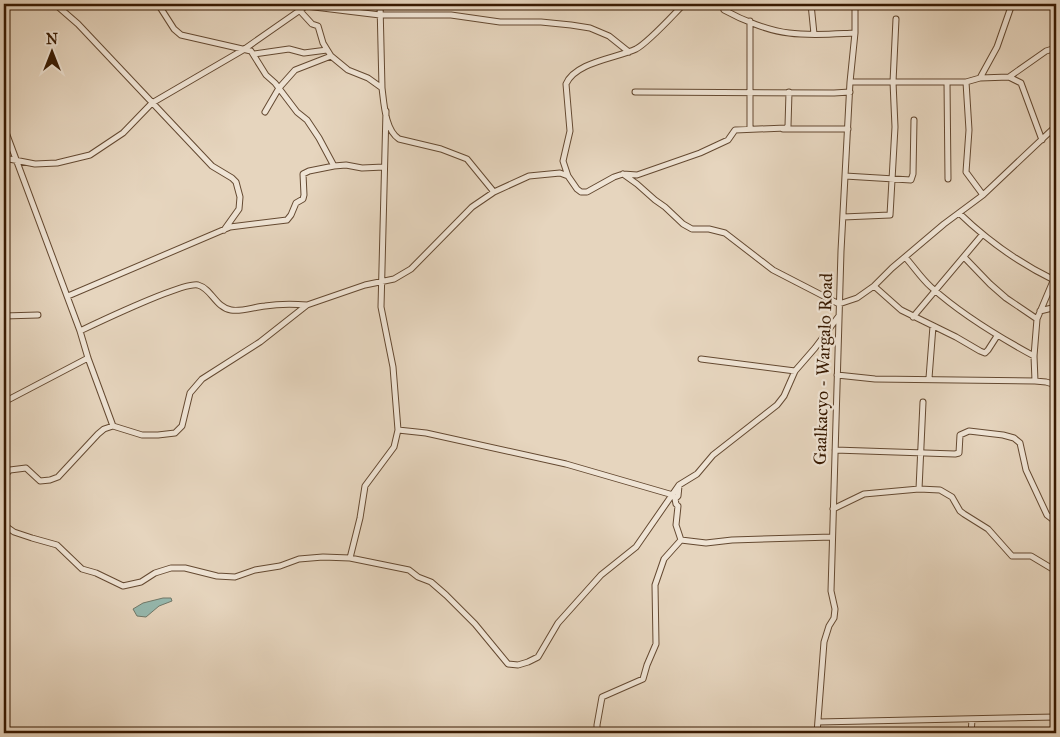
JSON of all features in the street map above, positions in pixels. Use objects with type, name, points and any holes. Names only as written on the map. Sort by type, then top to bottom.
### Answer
[{"type":"street","points":[[55,4],[78,24],[212,166],[236,182],[240,205],[224,230]]},
{"type":"street","points":[[158,4],[180,35],[251,51],[266,75],[306,120],[319,138],[334,166]]},
{"type":"street","points":[[300,4],[302,12],[312,24],[318,26],[331,56],[348,70],[368,78],[382,88]]},
{"type":"street","points":[[380,4],[382,88],[386,112],[395,137],[441,149],[467,159],[494,192]]},
{"type":"street","points":[[684,4],[639,48],[584,68],[568,78],[566,84],[570,131],[562,161],[568,176],[577,189],[581,192],[587,192],[623,174],[637,175],[649,172],[724,142],[735,130],[848,129]]},
{"type":"street","points":[[811,4],[814,34]]},
{"type":"street","name":"Gaalkacyo - Wargalo Road","points":[[817,733],[824,642],[829,626],[834,618],[835,609],[831,591],[838,317],[850,82],[855,34],[855,4]]},
{"type":"street","points":[[980,78],[997,47],[1012,4]]},
{"type":"street","points":[[4,158],[35,164],[56,164],[90,155],[123,132],[152,104],[243,50],[306,6],[380,15],[451,15],[500,22],[541,22],[571,25],[590,28],[609,36],[629,52]]},
{"type":"street","points":[[724,10],[738,18],[772,30],[787,33],[855,34]]},
{"type":"street","points":[[843,217],[889,216],[895,127],[893,82],[896,19]]},
{"type":"street","points":[[750,21],[750,129]]},
{"type":"street","points":[[1009,77],[1046,52],[1056,48]]},
{"type":"street","points":[[254,54],[289,49],[304,53],[327,50]]},
{"type":"street","points":[[265,112],[278,88],[295,70],[331,56]]},
{"type":"street","points":[[850,82],[966,82],[980,78],[1009,77],[1021,83],[1042,140]]},
{"type":"street","points":[[947,82],[948,179]]},
{"type":"street","points":[[966,82],[969,130],[966,172],[983,194]]},
{"type":"street","points":[[634,92],[850,92]]},
{"type":"street","points":[[782,129],[788,126],[789,92]]},
{"type":"street","points":[[350,558],[360,518],[365,486],[394,447],[398,430],[398,411],[393,367],[381,308],[386,112]]},
{"type":"street","points":[[846,176],[911,180],[913,174],[914,120]]},
{"type":"street","points":[[623,174],[692,229],[709,229],[725,233],[773,270],[839,304],[857,298],[874,286],[905,257],[983,194],[1056,126]]},
{"type":"street","points":[[4,127],[68,296],[113,426]]},
{"type":"street","points":[[68,296],[238,225],[265,224],[287,220],[296,203],[303,199],[303,174],[309,171],[346,165],[362,168],[384,167]]},
{"type":"street","points":[[80,330],[190,285],[198,285],[207,290],[220,305],[230,310],[268,305],[307,305],[365,285],[394,279],[411,269],[472,207],[494,192],[529,176],[560,173],[568,176]]},
{"type":"street","points":[[959,213],[982,235],[1027,267],[1055,277],[1037,319],[1034,356],[1035,381]]},
{"type":"street","points":[[913,317],[982,235]]},
{"type":"street","points":[[905,257],[959,311],[997,336],[1034,356]]},
{"type":"street","points":[[964,257],[1006,298],[1037,319]]},
{"type":"street","points":[[874,286],[901,310],[985,353],[997,336]]},
{"type":"street","points":[[4,476],[10,470],[26,468],[40,481],[50,480],[58,476],[98,434],[104,429],[113,426],[142,435],[175,433],[182,426],[187,402],[194,386],[221,366],[260,342],[307,305]]},
{"type":"street","points":[[1040,311],[1056,307]]},
{"type":"street","points":[[4,316],[38,315]]},
{"type":"street","points":[[4,525],[14,532],[57,545],[82,569],[96,573],[123,586],[141,582],[166,569],[179,567],[217,576],[235,578],[255,570],[280,566],[299,559],[323,556],[350,558],[409,570],[418,577],[431,582],[475,624],[508,664],[518,665],[538,656],[563,617],[601,575],[636,547],[678,485],[697,474],[713,455],[777,405],[784,396],[796,371],[838,317]]},
{"type":"street","points":[[929,378],[933,326]]},
{"type":"street","points":[[4,402],[88,358]]},
{"type":"street","points":[[701,359],[796,371]]},
{"type":"street","points":[[837,375],[875,378],[1035,381],[1055,385],[1056,392]]},
{"type":"street","points":[[919,489],[923,402]]},
{"type":"street","points":[[398,430],[426,433],[566,464],[673,495]]},
{"type":"street","points":[[835,450],[959,453],[960,435],[963,432],[969,431],[1014,438],[1022,447],[1023,463],[1047,515],[1056,522]]},
{"type":"street","points":[[678,485],[678,496],[675,499],[678,506],[676,525],[682,540]]},
{"type":"street","points":[[833,509],[864,494],[919,489],[940,490],[952,497],[960,511],[988,529],[1012,556],[1031,556],[1056,571]]},
{"type":"street","points":[[682,540],[706,544],[732,540],[832,537]]},
{"type":"street","points":[[597,733],[602,696],[643,679],[656,644],[654,585],[664,559],[682,540]]},
{"type":"street","points":[[818,722],[1056,718]]},
{"type":"street","points":[[971,733],[972,720]]},
{"type":"water","points":[[171,598],[172,601],[159,606],[146,617],[137,616],[133,609],[143,603]]}]
